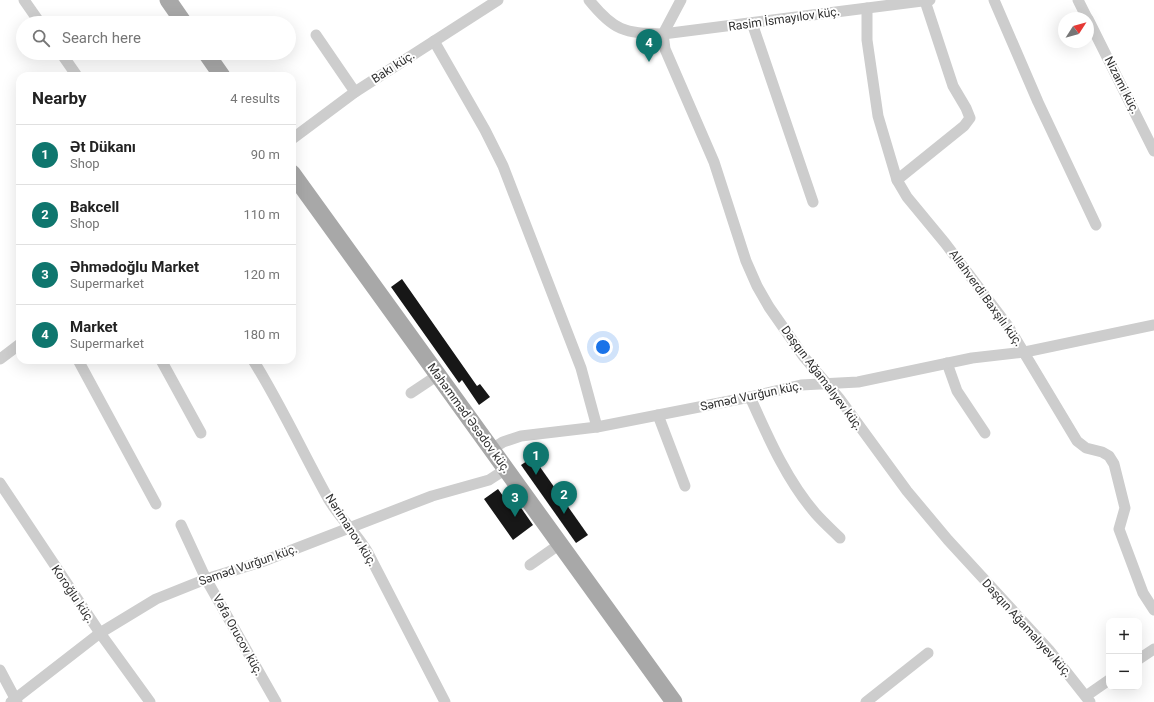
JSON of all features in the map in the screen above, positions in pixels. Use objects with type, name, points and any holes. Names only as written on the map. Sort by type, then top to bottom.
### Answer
[{"type":"main road","points":[[168,0],[179,16]]},
{"type":"main road","points":[[211,60],[219,72]]},
{"type":"main road","name":"Məhəmməd Əsədov küç.","points":[[296,179],[560,544],[668,700]]},
{"type":"street","points":[[24,0],[35,16]]},
{"type":"street","name":"Bakı küç.","points":[[296,135],[355,92],[498,0]]},
{"type":"street","name":"Rasim İsmayılov küç.","points":[[588,0],[614,26],[625,31],[663,34],[867,8],[897,2],[927,0]]},
{"type":"street","points":[[663,34],[681,0]]},
{"type":"street","points":[[897,180],[964,126],[970,118],[953,86],[927,0]]},
{"type":"street","points":[[994,0],[1038,102],[1096,224]]},
{"type":"street","name":"Nizami küç.","points":[[1078,0],[1084,12]]},
{"type":"street","name":"Allahverdi Baxşılı küç.","points":[[867,8],[867,40],[878,116],[897,180],[907,197],[946,243],[988,298],[1024,352],[1077,441],[1086,448],[1106,454],[1114,464],[1125,508],[1118,528],[1143,593],[1154,610]]},
{"type":"street","points":[[752,23],[813,202]]},
{"type":"street","name":"Nizami küç.","points":[[1094,31],[1153,144]]},
{"type":"street","name":"Daşqın Ağamalıyev küç.","points":[[663,34],[665,49],[714,162],[746,261],[757,286],[804,358],[827,384],[907,491],[948,540],[1049,650],[1088,699]]},
{"type":"street","points":[[316,35],[355,92]]},
{"type":"street","points":[[434,41],[503,166],[581,368],[597,426]]},
{"type":"street","points":[[66,60],[74,72]]},
{"type":"street","name":"Səməd Vurğun küç.","points":[[492,449],[503,442],[521,436],[597,426],[658,415],[750,397],[801,385],[858,382],[947,363],[1024,352],[1154,325]]},
{"type":"street","points":[[0,359],[16,347]]},
{"type":"street","points":[[947,363],[957,391],[985,433]]},
{"type":"street","points":[[80,364],[156,504]]},
{"type":"street","points":[[163,364],[200,433]]},
{"type":"street","name":"Nərimanov küç.","points":[[255,364],[330,500],[341,518],[367,551],[446,702]]},
{"type":"street","points":[[411,393],[438,375]]},
{"type":"street","points":[[750,397],[769,440],[793,481],[816,514],[840,538]]},
{"type":"street","points":[[658,415],[685,486]]},
{"type":"street","name":"Səməd Vurğun küç.","points":[[14,701],[100,633],[156,599],[206,578],[261,562],[432,496],[489,480],[506,469]]},
{"type":"street","name":"Koroğlu küç.","points":[[0,483],[100,633],[150,702]]},
{"type":"street","name":"Vəfa Orucov küç.","points":[[181,525],[206,578],[276,702]]},
{"type":"street","points":[[530,564],[560,544]]},
{"type":"street","points":[[1142,657],[1154,649]]},
{"type":"street","points":[[866,702],[928,653]]},
{"type":"street","points":[[0,670],[14,701]]},
{"type":"street","points":[[1088,699],[1106,683]]},
{"type":"building","points":[[402,279],[477,386],[480,384],[490,397],[479,405],[462,380],[459,383],[391,287]]},
{"type":"building","points":[[533,457],[588,535],[576,543],[521,465]]},
{"type":"building","points":[[498,489],[511,507],[517,502],[533,525],[513,540],[484,499]]},
{"type":"place","name":"Market","points":[[649,62]]},
{"type":"place","name":"Ət Dükanı","points":[[536,475]]},
{"type":"place","name":"Bakcell","points":[[564,514]]},
{"type":"place","name":"Əhmədoğlu Market","points":[[515,517]]}]
